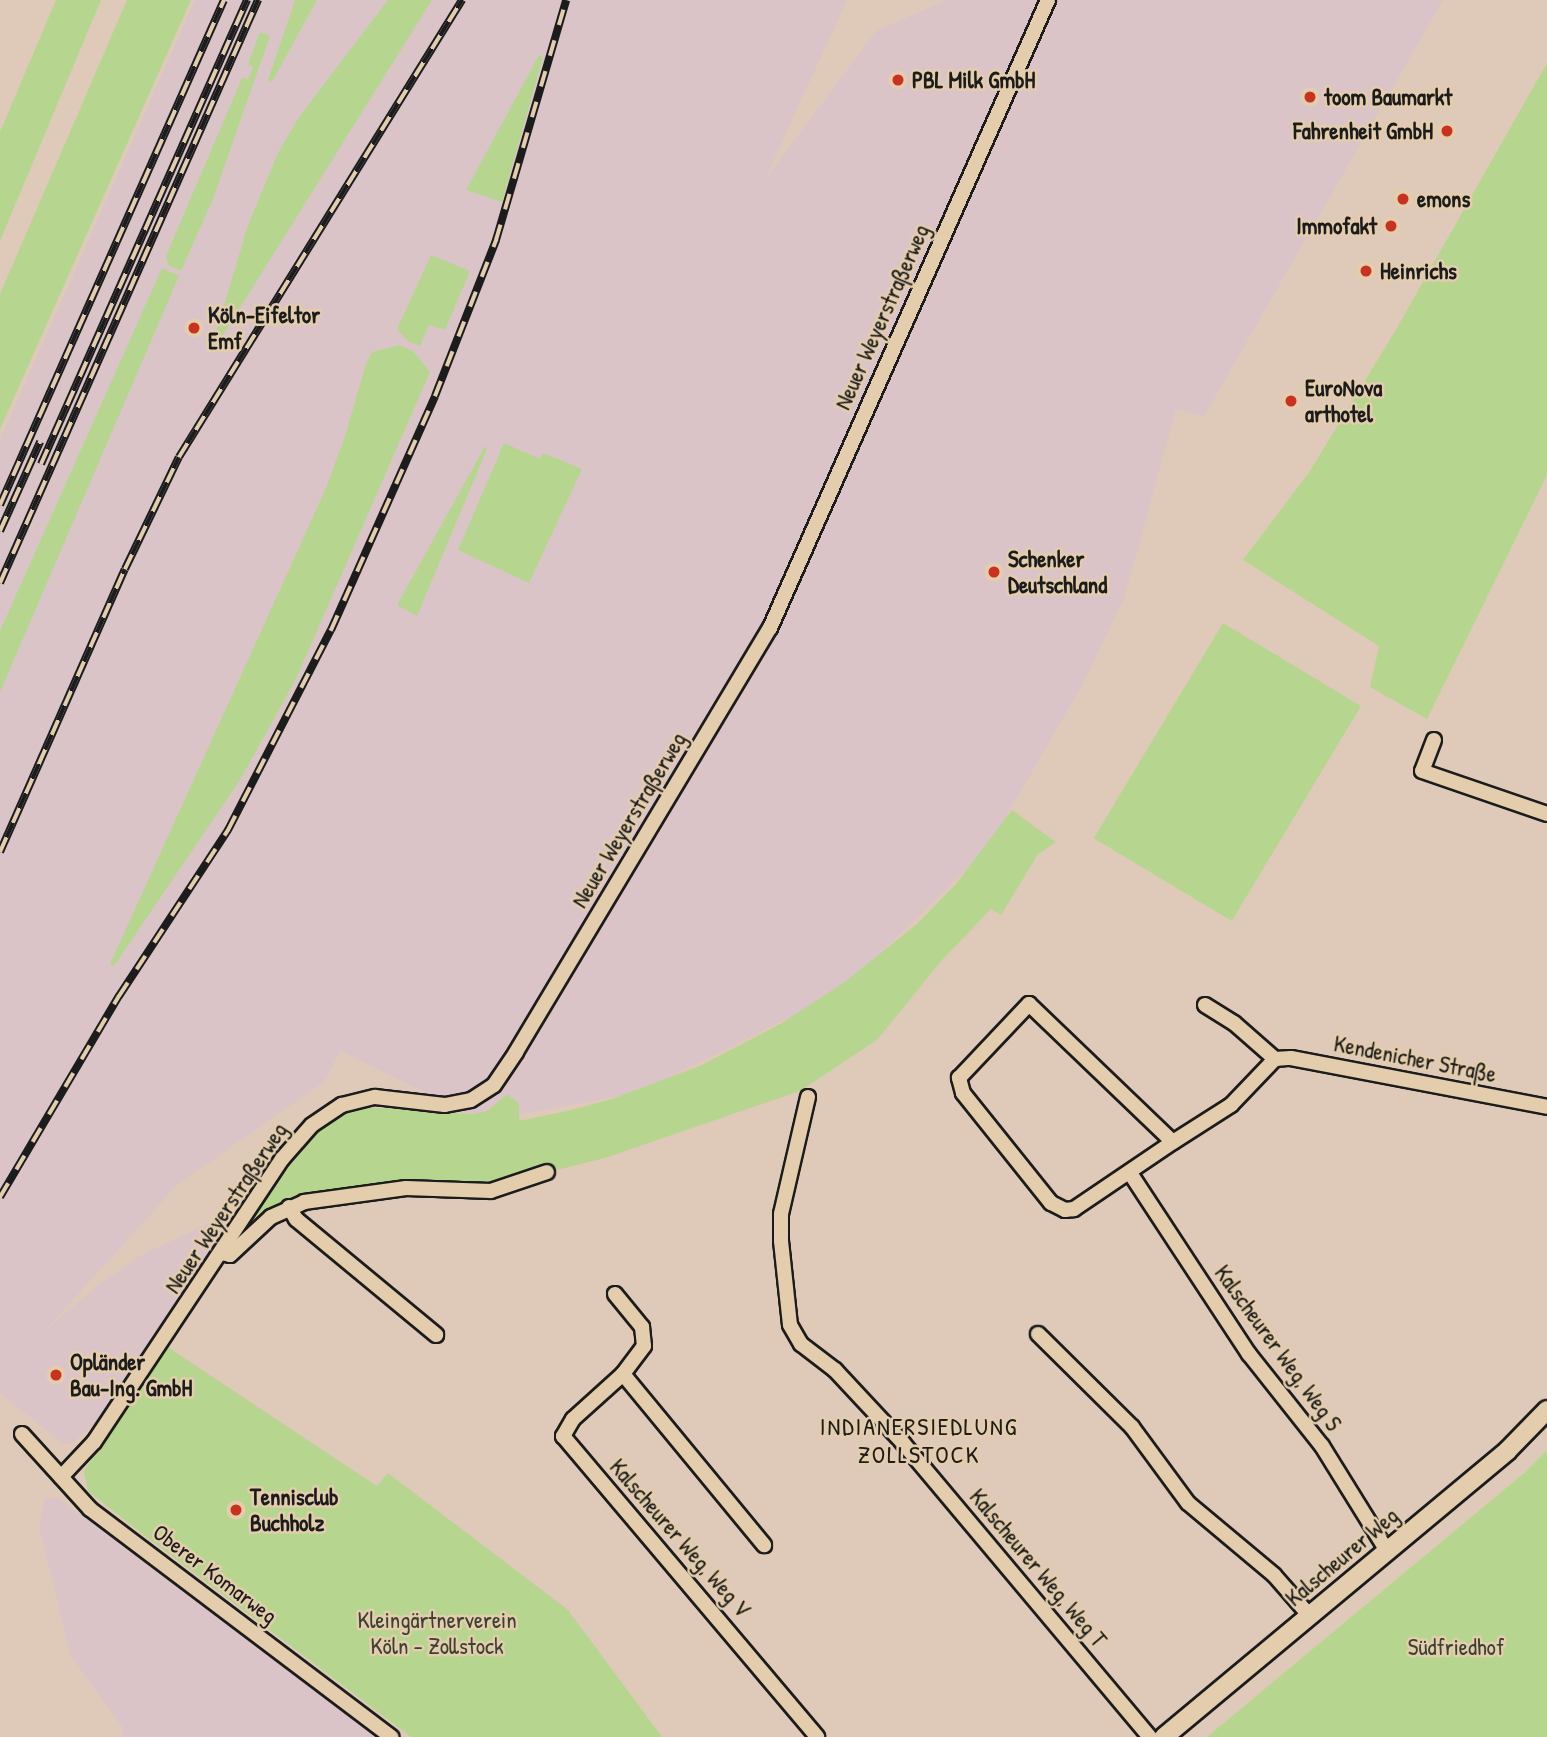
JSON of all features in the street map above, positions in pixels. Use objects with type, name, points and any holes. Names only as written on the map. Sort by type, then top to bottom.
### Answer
[{"type":"street","name":"Neuer Weyerstraßerweg","points":[[61,1477],[94,1442],[282,1159],[312,1125],[342,1105],[376,1097],[445,1105],[471,1100],[494,1085],[770,628],[1048,0]]},
{"type":"street","points":[[1434,740],[1422,771],[1547,814]]},
{"type":"street","points":[[1173,1142],[1029,1004],[959,1078],[963,1093],[1051,1203],[1058,1207],[1074,1209],[1231,1105],[1275,1059],[1234,1023],[1205,1005]]},
{"type":"street","name":"Kendenicher Straße","points":[[1275,1059],[1290,1058],[1547,1107]]},
{"type":"street","name":"Kalscheurer Weg, Weg T","points":[[807,1097],[781,1214],[782,1255],[790,1325],[802,1344],[835,1370],[903,1443],[1150,1737]]},
{"type":"street","points":[[222,1253],[230,1255],[271,1217],[289,1207],[406,1188],[491,1191],[547,1172]]},
{"type":"street","name":"Kalscheurer Weg, Weg S","points":[[1130,1173],[1249,1354],[1322,1446],[1387,1551]]},
{"type":"street","points":[[289,1207],[296,1219],[436,1335]]},
{"type":"street","points":[[615,1294],[642,1327],[643,1336],[644,1346],[623,1374],[764,1545]]},
{"type":"street","points":[[1038,1334],[1132,1427],[1188,1503],[1274,1575],[1309,1615]]},
{"type":"street","name":"Kalscheurer Weg, Weg V","points":[[623,1374],[573,1419],[563,1436],[817,1737]]},
{"type":"street","name":"Kalscheurer Weg","points":[[1164,1737],[1508,1450],[1547,1410]]},
{"type":"street","name":"Oberer Komarweg","points":[[22,1434],[90,1509],[392,1737]]},
{"type":"shaded area","points":[[195,0],[847,0],[764,181],[876,31],[947,0],[1443,0],[1204,416],[1176,409],[1124,599],[1082,685],[988,848],[841,992],[640,1092],[484,1121],[340,1051],[325,1081],[177,1185],[44,1332],[101,1283],[140,1256],[209,1223],[225,1233],[106,1416],[71,1444],[62,1443],[0,1393],[0,440]]},
{"type":"shaded area","points":[[45,1498],[59,1499],[377,1737],[121,1737],[123,1728],[71,1656],[39,1526]]},
{"type":"green space","points":[[56,0],[101,0],[0,241],[0,132]]},
{"type":"green space","points":[[127,0],[191,0],[0,429],[0,294]]},
{"type":"green space","points":[[295,0],[317,0],[272,82],[268,80]]},
{"type":"green space","points":[[388,0],[432,0],[216,346],[212,345],[248,225],[278,153],[299,117]]},
{"type":"green space","points":[[260,32],[270,36],[213,199],[181,271],[168,265],[166,256],[242,78],[248,79],[253,67],[248,64]]},
{"type":"green space","points":[[539,55],[543,57],[502,202],[466,190]]},
{"type":"green space","points":[[1547,63],[1547,475],[1427,719],[1370,687],[1379,646],[1243,560],[1310,471],[1394,333]]},
{"type":"green space","points":[[431,255],[470,271],[445,330],[429,325],[420,346],[408,341],[397,329]]},
{"type":"green space","points":[[162,268],[179,276],[0,692],[0,631]]},
{"type":"green space","points":[[399,345],[413,351],[430,372],[296,679],[240,780],[114,966],[110,964],[326,488],[345,436],[366,364],[372,352]]},
{"type":"green space","points":[[504,443],[540,459],[543,453],[582,469],[529,583],[458,550]]},
{"type":"green space","points":[[485,446],[487,449],[417,616],[397,605]]},
{"type":"green space","points":[[1223,623],[1361,706],[1232,921],[1094,838]]},
{"type":"green space","points":[[1012,810],[1056,842],[1038,854],[1001,915],[991,909],[942,960],[877,1040],[800,1091],[605,1158],[485,1188],[383,1184],[320,1191],[277,1205],[249,1231],[246,1226],[308,1140],[338,1115],[368,1108],[474,1114],[487,1111],[507,1094],[519,1104],[519,1121],[609,1100],[702,1065],[782,1023],[846,981],[917,924],[956,884]]},
{"type":"green space","name":"Kleingärtnerverein Köln - Zollstock","points":[[166,1346],[377,1486],[388,1473],[568,1610],[662,1737],[411,1737],[136,1529],[88,1491],[84,1471]]},
{"type":"green space","name":"Südfriedhof","points":[[1547,1450],[1547,1737],[1207,1737],[1523,1474]]},
{"type":"railway","points":[[0,505],[224,0]]},
{"type":"railway","points":[[41,464],[247,0]]},
{"type":"railway","points":[[0,583],[258,0]]},
{"type":"railway","points":[[0,852],[125,569],[179,457],[462,0]]},
{"type":"railway","points":[[0,1197],[119,996],[228,830],[331,630],[435,396],[496,240],[566,0]]},
{"type":"railway","points":[[0,531],[40,442]]},
{"type":"place","name":"PBL Milk GmbH","points":[[898,80]]},
{"type":"place","name":"toom Baumarkt","points":[[1310,97]]},
{"type":"place","name":"Fahrenheit GmbH","points":[[1447,131]]},
{"type":"place","name":"emons","points":[[1403,199]]},
{"type":"place","name":"Immofakt","points":[[1391,226]]},
{"type":"place","name":"Heinrichs","points":[[1366,271]]},
{"type":"place","name":"Köln-Eifeltor Emf","points":[[194,328]]},
{"type":"place","name":"EuroNova arthotel","points":[[1291,401]]},
{"type":"place","name":"Schenker Deutschland","points":[[994,572]]},
{"type":"place","name":"Opländer Bau-Ing. GmbH","points":[[56,1375]]},
{"type":"place","name":"Tennisclub Buchholz","points":[[236,1510]]},
{"type":"district","name":"INDIANERSIEDLUNG ZOLLSTOCK","points":[[919,1441]]}]
